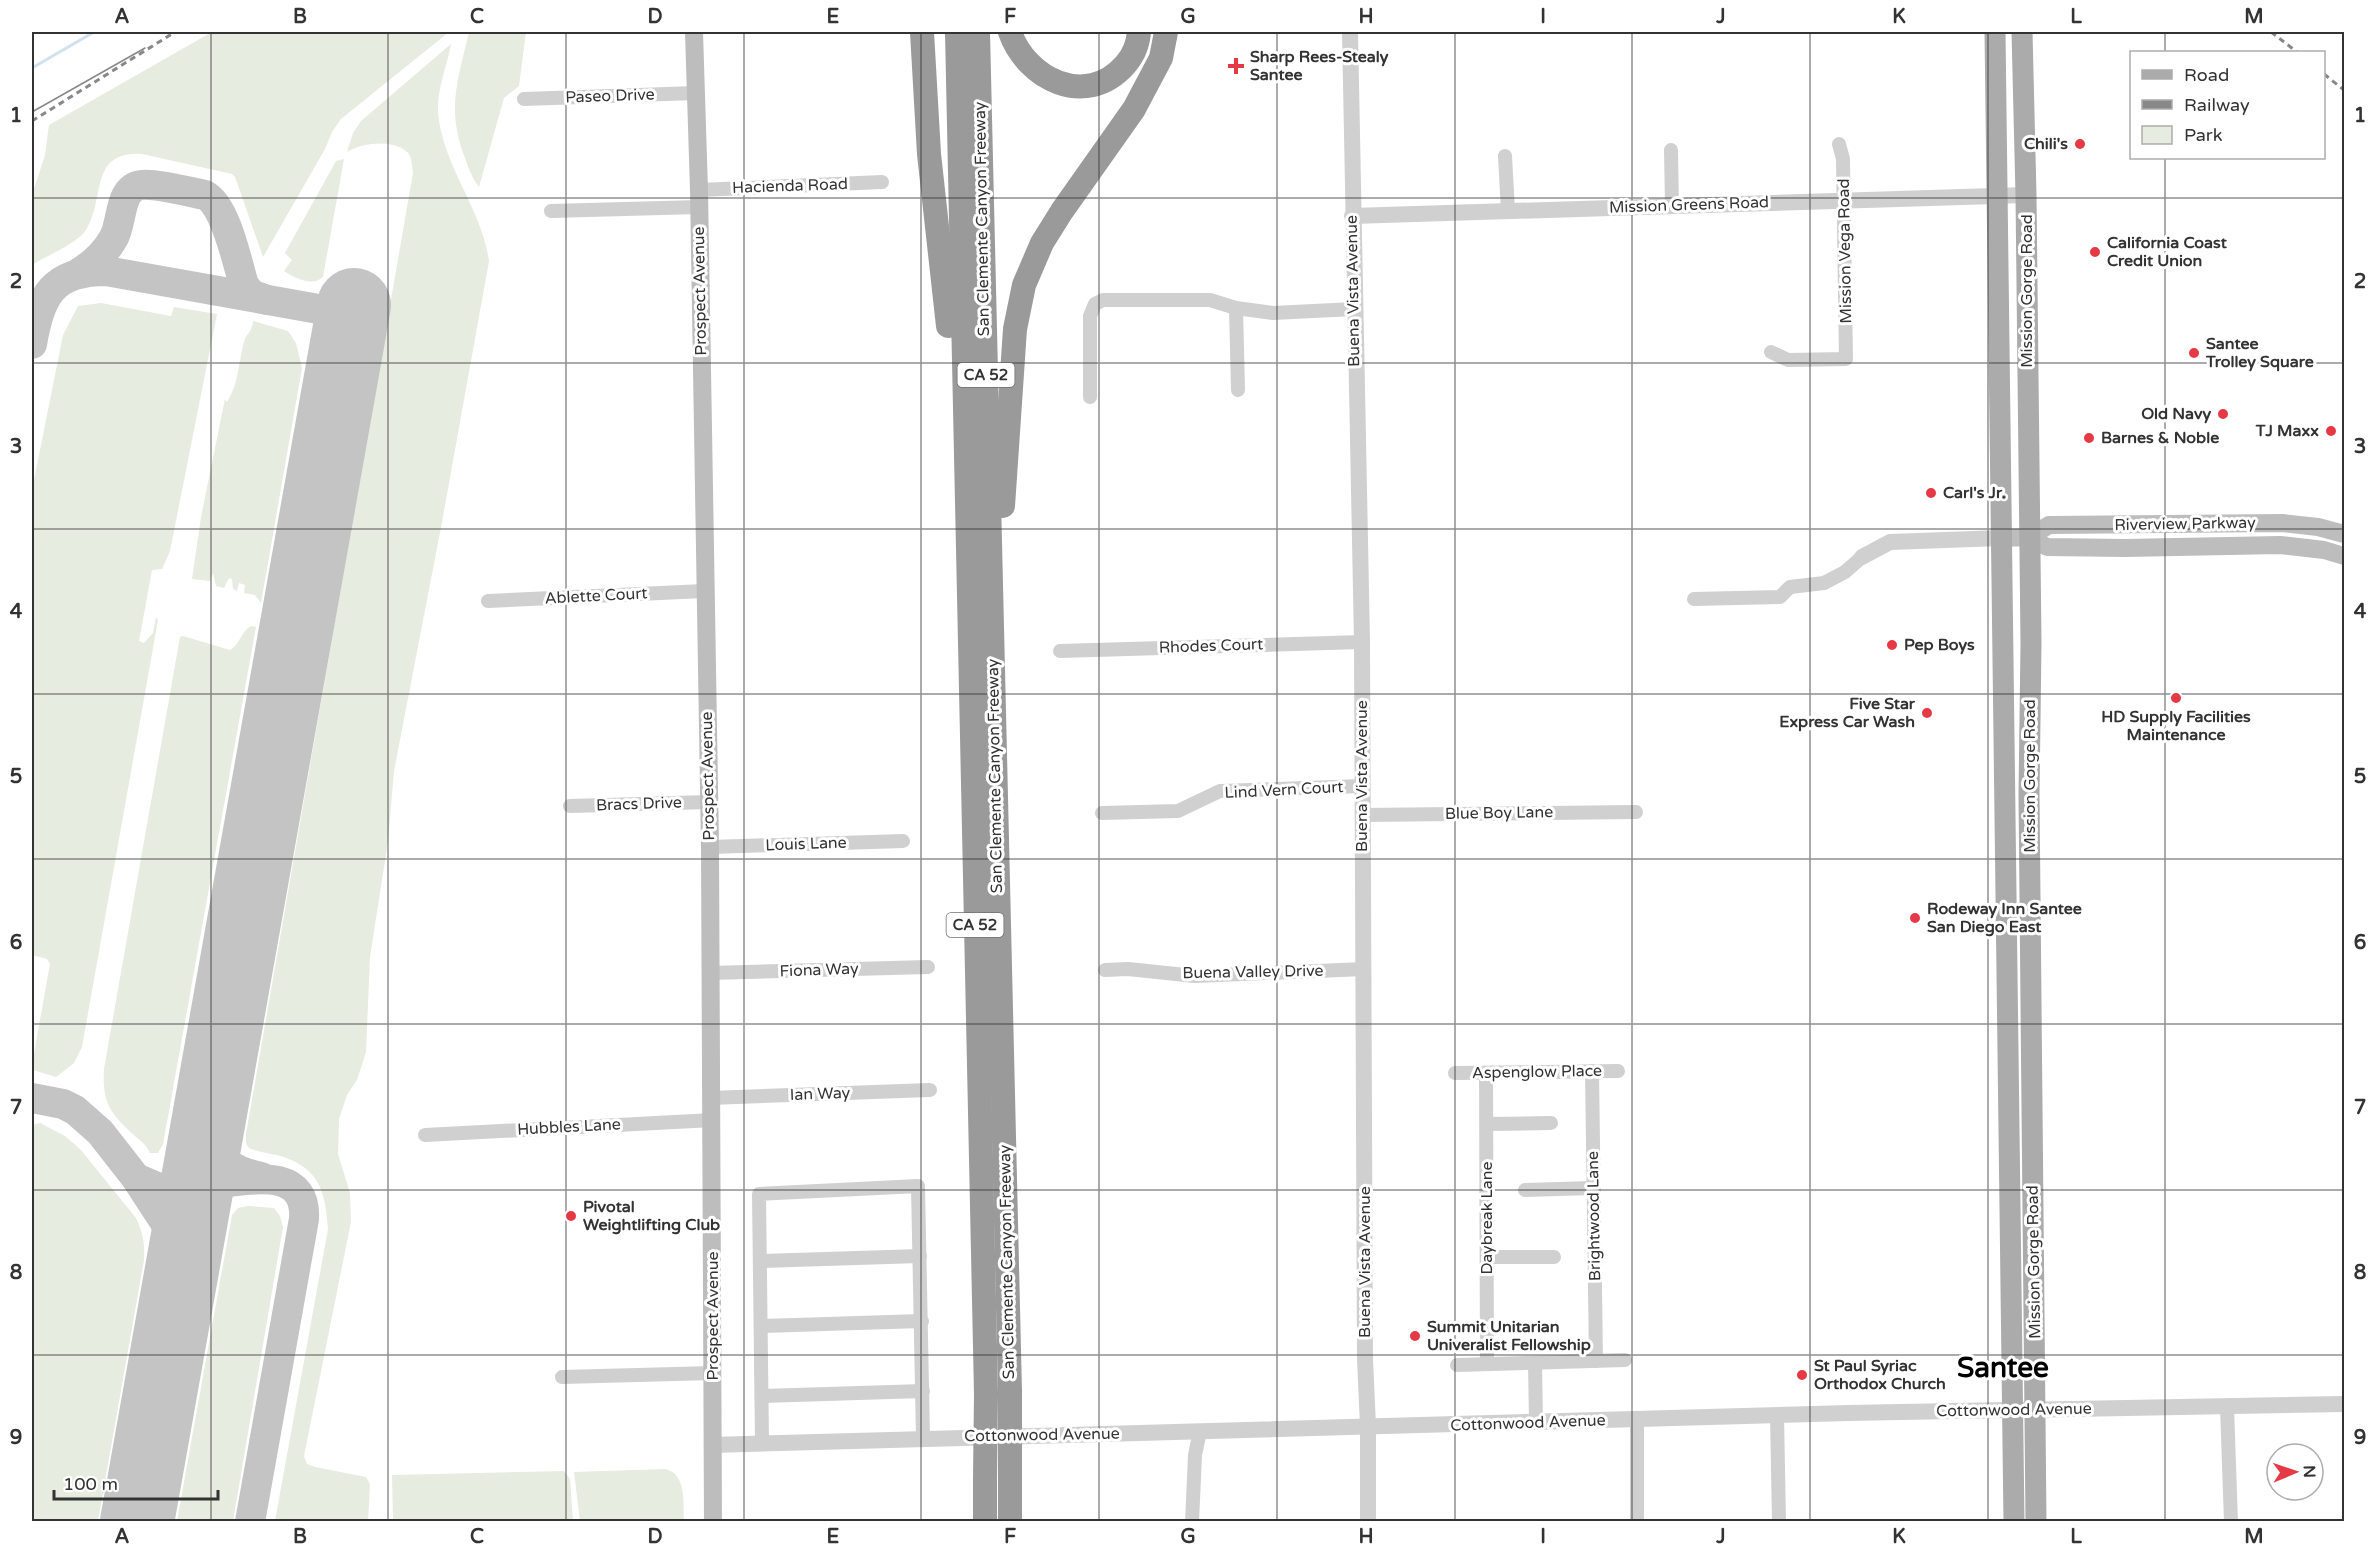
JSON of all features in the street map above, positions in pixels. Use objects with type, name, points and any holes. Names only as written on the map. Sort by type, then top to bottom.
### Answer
[{"type":"highway","points":[[922,32],[928,154],[965,456]]},
{"type":"highway","name":"San Clemente Canyon Freeway","points":[[957,32],[986,1395],[985,1521]]},
{"type":"highway","name":"San Clemente Canyon Freeway","points":[[978,32],[1010,1392],[1010,1521]]},
{"type":"highway","points":[[1010,32],[1018,51],[1041,74],[1054,82],[1072,87],[1089,86],[1105,81],[1119,72],[1128,62],[1138,43],[1139,32]]},
{"type":"highway","points":[[994,718],[998,578],[1015,329],[1024,285],[1042,243],[1134,109],[1161,58],[1166,32]]},
{"type":"main road","name":"Prospect Avenue","points":[[694,32],[710,848],[713,1521]]},
{"type":"main road","name":"Mission Gorge Road","points":[[1995,32],[1999,196],[2001,538],[2014,1521]]},
{"type":"main road","name":"Mission Gorge Road","points":[[2022,32],[2031,693],[2029,795],[2036,1521]]},
{"type":"main road","name":"Riverview Parkway","points":[[2029,537],[2045,526],[2060,525],[2282,523],[2318,527],[2344,534]]},
{"type":"main road","name":"Riverview Parkway","points":[[2001,538],[2029,537],[2047,547],[2280,545],[2324,550],[2344,556]]},
{"type":"street","name":"Buena Vista Avenue","points":[[1350,32],[1362,642],[1365,1359],[1368,1521]]},
{"type":"street","name":"Paseo Drive","points":[[524,99],[695,93]]},
{"type":"street","name":"Mission Vega Road","points":[[1771,352],[1788,360],[1846,359],[1844,159],[1839,144]]},
{"type":"street","points":[[1671,150],[1672,206]]},
{"type":"street","points":[[1505,156],[1508,211]]},
{"type":"street","name":"Hacienda Road","points":[[550,211],[882,182]]},
{"type":"street","name":"Mission Greens Road","points":[[1352,216],[2026,195]]},
{"type":"street","points":[[1090,397],[1090,316],[1095,304],[1103,300],[1210,300],[1236,308],[1273,313],[1354,309]]},
{"type":"street","points":[[1236,308],[1238,390]]},
{"type":"street","points":[[1694,599],[1780,597],[1790,587],[1824,584],[1845,572],[1862,557],[1890,542],[2001,538]]},
{"type":"street","name":"Ablette Court","points":[[488,601],[704,591]]},
{"type":"street","name":"Rhodes Court","points":[[1060,651],[1362,642]]},
{"type":"street","name":"Lind Vern Court","points":[[1102,813],[1178,811],[1220,791],[1362,786]]},
{"type":"street","name":"Bracs Drive","points":[[570,806],[708,802]]},
{"type":"street","name":"Blue Boy Lane","points":[[1362,815],[1636,812]]},
{"type":"street","name":"Louis Lane","points":[[710,848],[903,841]]},
{"type":"street","name":"Fiona Way","points":[[710,973],[928,967]]},
{"type":"street","name":"Buena Valley Drive","points":[[1105,970],[1128,969],[1195,976],[1364,969]]},
{"type":"street","name":"Brightwood Lane","points":[[1592,1071],[1596,1361]]},
{"type":"street","name":"Aspenglow Place","points":[[1455,1073],[1618,1071]]},
{"type":"street","name":"Daybreak Lane","points":[[1486,1072],[1488,1364]]},
{"type":"street","name":"Ian Way","points":[[710,1098],[930,1090]]},
{"type":"street","name":"Hubbles Lane","points":[[425,1135],[712,1120]]},
{"type":"street","points":[[1486,1124],[1551,1123]]},
{"type":"street","points":[[762,1443],[759,1194],[918,1186],[924,1438]]},
{"type":"street","points":[[1525,1190],[1593,1188]]},
{"type":"street","points":[[760,1261],[920,1256]]},
{"type":"street","points":[[1487,1257],[1554,1257]]},
{"type":"street","points":[[761,1326],[922,1321]]},
{"type":"street","points":[[1457,1365],[1625,1360]]},
{"type":"street","points":[[1535,1363],[1536,1422]]},
{"type":"street","points":[[562,1377],[713,1373]]},
{"type":"street","points":[[762,1396],[923,1391]]},
{"type":"street","name":"Cottonwood Avenue","points":[[712,1445],[1777,1415],[2343,1404]]},
{"type":"street","points":[[2227,1407],[2231,1521]]},
{"type":"street","points":[[1777,1415],[1779,1521]]},
{"type":"street","points":[[1637,1419],[1637,1521]]},
{"type":"street","points":[[1192,1521],[1195,1455],[1200,1431]]},
{"type":"green space","points":[[212,32],[449,32],[341,119],[263,257],[232,174],[142,154],[125,155],[113,160],[101,179],[96,205],[86,230],[69,244],[32,265],[32,195],[45,155],[49,125]]},
{"type":"green space","points":[[469,32],[526,32],[519,86],[504,98],[479,187],[469,170],[459,140],[455,109],[458,80]]},
{"type":"green space","points":[[451,44],[439,94],[438,112],[441,131],[454,169],[479,223],[489,261],[394,771],[388,841],[370,957],[366,1052],[357,1080],[347,1095],[339,1119],[338,1154],[350,1193],[351,1222],[304,1456],[307,1464],[315,1467],[366,1477],[370,1484],[368,1521],[275,1521],[328,1229],[322,1191],[311,1173],[291,1160],[249,1148],[246,1144],[246,1134],[413,173],[408,153],[400,147],[376,144],[360,146],[347,152],[353,133],[361,121]]},
{"type":"green space","points":[[344,159],[323,277],[314,281],[298,279],[284,271],[292,260],[285,253],[336,161]]},
{"type":"green space","points":[[101,303],[171,316],[174,307],[217,314],[170,551],[162,569],[152,570],[139,641],[144,643],[153,633],[156,617],[158,620],[82,1047],[74,1063],[56,1077],[33,1070],[50,964],[47,959],[32,955],[32,490],[63,335],[78,306]]},
{"type":"green space","points":[[253,321],[288,331],[296,343],[302,368],[261,603],[255,595],[244,593],[245,585],[239,583],[237,591],[233,589],[232,579],[229,578],[224,588],[216,586],[213,573],[210,581],[192,579],[201,517],[225,399],[227,402],[234,388],[244,342]]},
{"type":"green space","points":[[251,626],[256,627],[163,1144],[158,1153],[150,1153],[144,1143],[119,1121],[109,1107],[104,1091],[104,1069],[180,637],[230,650]]},
{"type":"green space","points":[[40,1123],[65,1136],[80,1149],[136,1218],[144,1244],[144,1260],[98,1521],[32,1521],[32,1125]]},
{"type":"green space","points":[[248,1206],[274,1208],[280,1216],[283,1227],[233,1521],[177,1521],[232,1215],[238,1208]]},
{"type":"green space","points":[[666,1469],[678,1477],[681,1484],[684,1521],[580,1521],[574,1472]]},
{"type":"green space","points":[[564,1471],[570,1479],[573,1521],[393,1521],[392,1475]]},
{"type":"waterway","points":[[32,68],[94,32]]},
{"type":"taxiway","points":[[77,274],[106,250],[116,232],[128,193],[141,185],[155,185],[205,195],[212,201],[225,222],[244,285],[251,294],[267,300]]},
{"type":"taxiway","points":[[32,344],[39,312],[52,290],[61,281],[88,272],[106,271],[352,315]]},
{"type":"taxiway","points":[[227,1028],[209,1133],[217,1151],[228,1164],[242,1172],[261,1177]]},
{"type":"taxiway","points":[[32,1098],[63,1104],[75,1110],[100,1132],[136,1178],[157,1187],[171,1189],[266,1179],[289,1185],[298,1192],[303,1203],[304,1219],[250,1522]]},
{"type":"taxiway","points":[[136,1178],[166,1224],[179,1257],[179,1275],[160,1378]]},
{"type":"taxiway","points":[[184,1268],[191,1229],[200,1205],[207,1195],[230,1181]]},
{"type":"runway","points":[[137,1522],[354,305]]},
{"type":"tram line","points":[[32,112],[145,48]]},
{"type":"railway","points":[[32,121],[175,32]]},
{"type":"railway","points":[[2271,32],[2296,51]]},
{"type":"railway","points":[[2325,75],[2344,90]]},
{"type":"place","name":"Sharp Rees-Stealy Santee","points":[[1236,66]]},
{"type":"place","name":"Chili's","points":[[2080,144]]},
{"type":"place","name":"California Coast Credit Union","points":[[2095,252]]},
{"type":"place","name":"Santee Trolley Square","points":[[2194,353]]},
{"type":"place","name":"Old Navy","points":[[2223,414]]},
{"type":"place","name":"TJ Maxx","points":[[2331,431]]},
{"type":"place","name":"Barnes & Noble","points":[[2089,438]]},
{"type":"place","name":"Carl's Jr.","points":[[1931,493]]},
{"type":"place","name":"Pep Boys","points":[[1892,645]]},
{"type":"place","name":"HD Supply Facilities Maintenance","points":[[2176,698]]},
{"type":"place","name":"Five Star Express Car Wash","points":[[1927,713]]},
{"type":"place","name":"Rodeway Inn Santee San Diego East","points":[[1915,918]]},
{"type":"place","name":"Pivotal Weightlifting Club","points":[[571,1216]]},
{"type":"place","name":"Summit Unitarian Univeralist Fellowship","points":[[1415,1336]]},
{"type":"place","name":"St Paul Syriac Orthodox Church","points":[[1802,1375]]},
{"type":"district","name":"Santee","points":[[2003,1368]]}]
